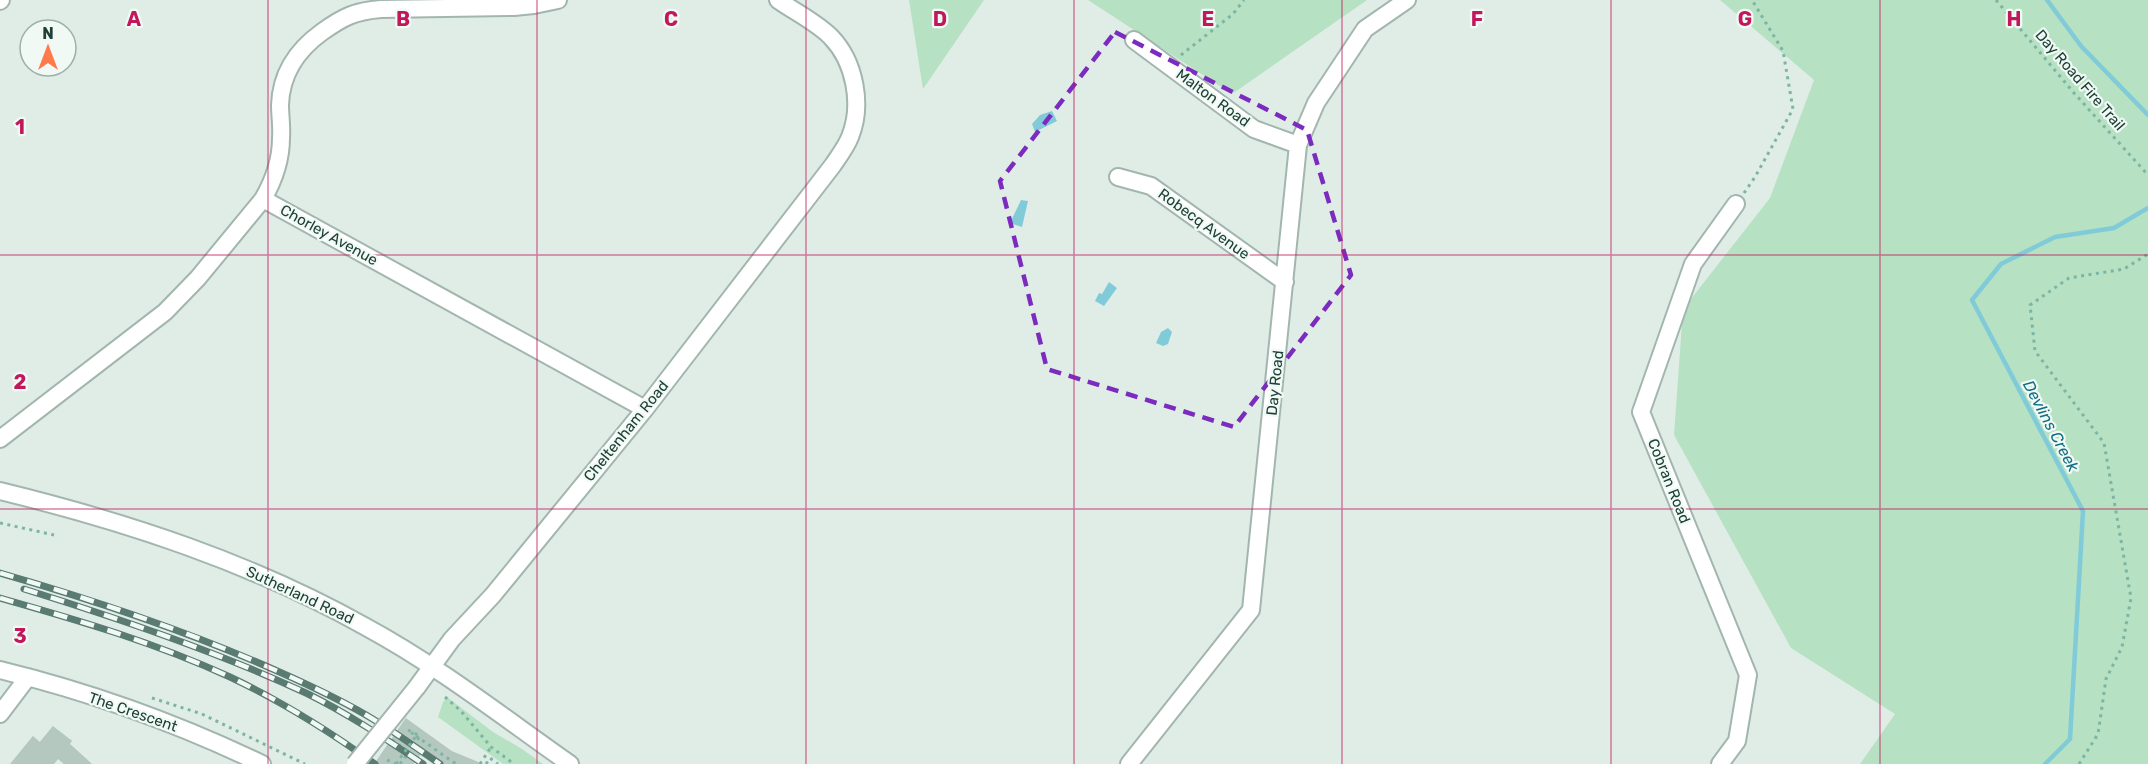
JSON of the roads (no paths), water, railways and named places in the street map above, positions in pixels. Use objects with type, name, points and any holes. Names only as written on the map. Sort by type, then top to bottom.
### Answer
[{"type":"street","points":[[263,199],[272,184],[277,168],[282,137],[280,102],[283,82],[290,66],[312,38],[342,17],[360,11],[381,9],[514,7],[558,0]]},
{"type":"street","name":"Cheltenham Road","points":[[355,764],[452,639],[493,595],[645,409],[849,140],[856,120],[856,99],[853,79],[845,56],[832,38],[818,26],[778,0]]},
{"type":"street","name":"Day Road","points":[[1129,764],[1251,610],[1298,145],[1316,104],[1365,29],[1407,0]]},
{"type":"street","name":"Malton Road","points":[[1134,40],[1254,129],[1298,145]]},
{"type":"street","name":"Robecq Avenue","points":[[1118,177],[1151,186],[1285,282]]},
{"type":"street","name":"Chorley Avenue","points":[[0,439],[165,312],[198,278],[263,199],[645,409]]},
{"type":"street","name":"Cobran Road","points":[[1720,764],[1737,741],[1748,675],[1641,412],[1693,264],[1736,204]]},
{"type":"street","name":"Sutherland Road","points":[[0,491],[72,509],[147,532],[238,566],[313,599],[368,628],[432,667],[570,764]]},
{"type":"street","name":"The Crescent","points":[[0,670],[107,702],[187,730],[262,764]]},
{"type":"street","points":[[0,714],[28,677]]},
{"type":"water","points":[[1052,111],[1057,121],[1035,132],[1032,124],[1040,115]]},
{"type":"water","points":[[1021,200],[1028,201],[1022,227],[1010,223]]},
{"type":"water","points":[[1109,282],[1117,288],[1104,306],[1095,301]]},
{"type":"water","points":[[1168,328],[1172,332],[1168,344],[1163,346],[1156,343],[1161,332]]},
{"type":"waterway","points":[[2047,0],[2081,46],[2148,115]]},
{"type":"waterway","name":"Devlins Creek","points":[[2045,764],[2070,739],[2083,511],[1972,300],[2001,264],[2055,237],[2114,228],[2148,208]]},
{"type":"railway","points":[[0,573],[139,617],[275,670],[364,714],[440,764]]},
{"type":"railway","points":[[24,589],[167,636],[272,678],[336,709],[423,764]]},
{"type":"railway","points":[[0,598],[145,643],[230,677],[304,717],[375,764]]}]
